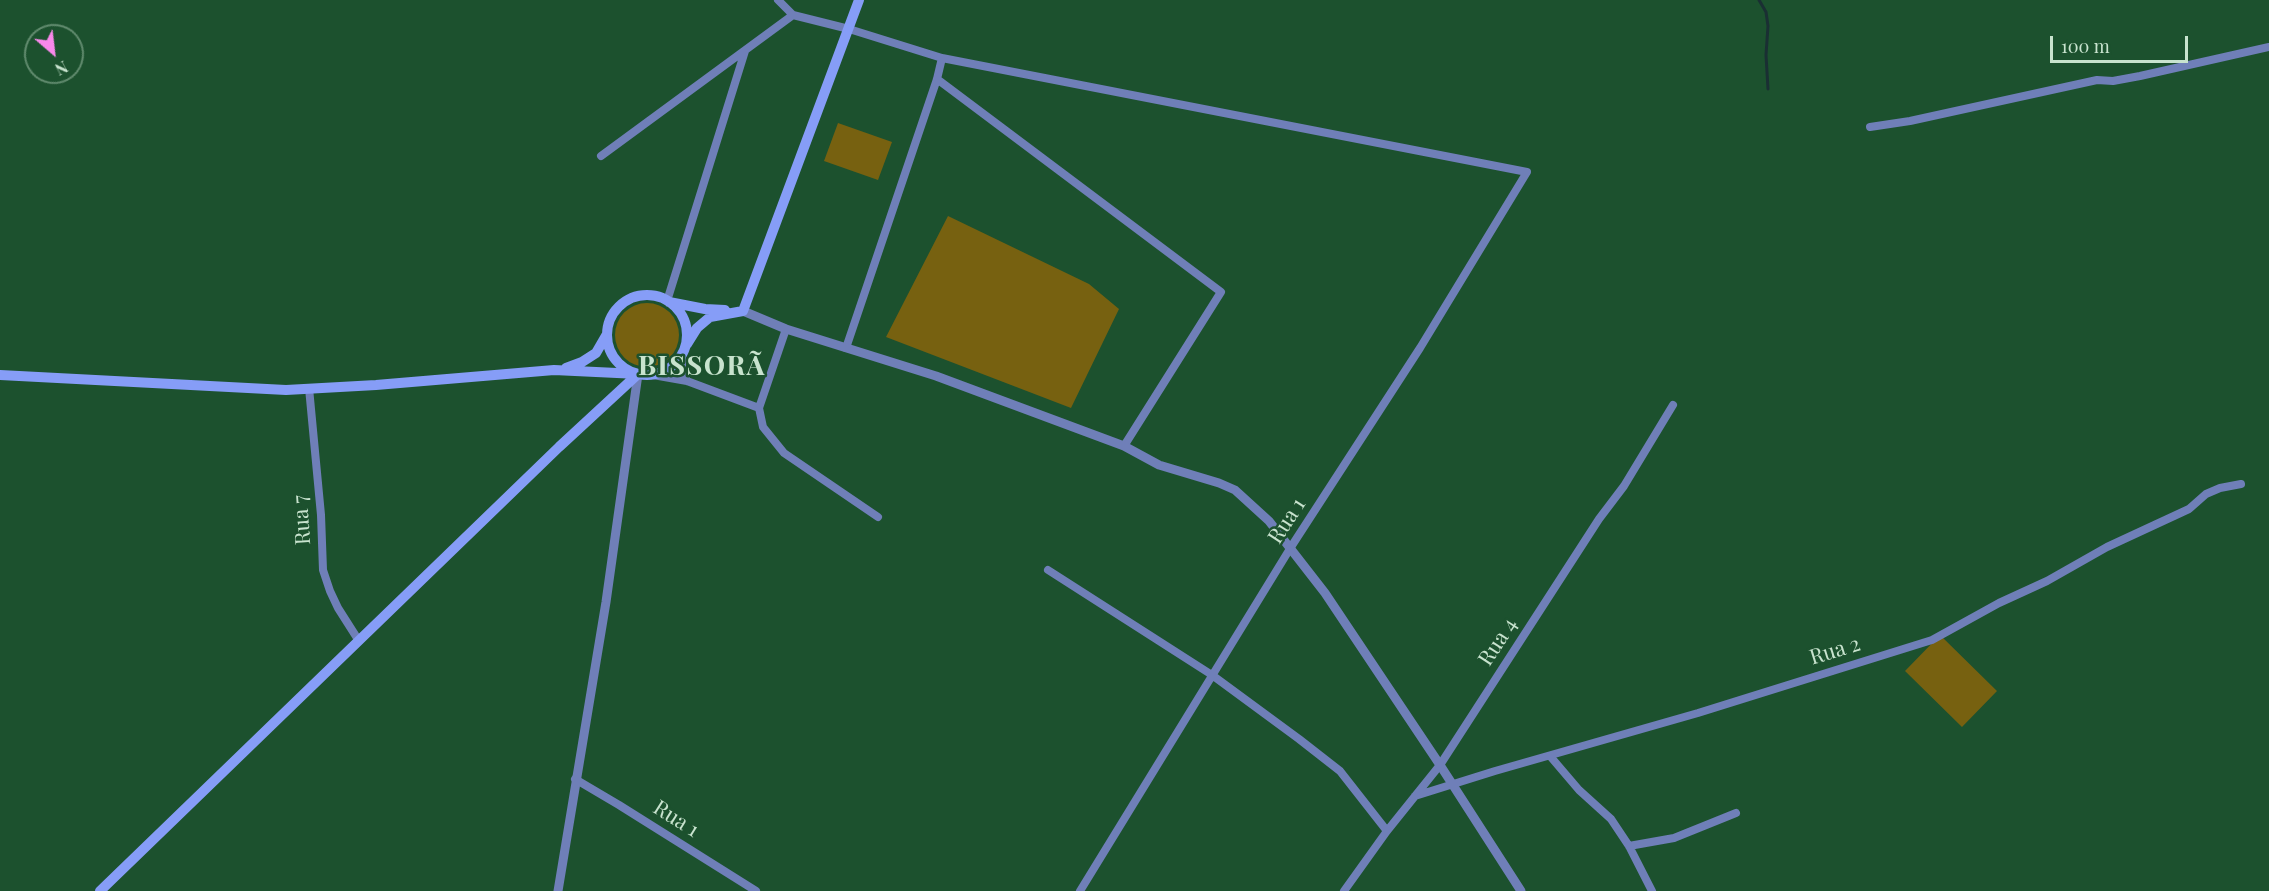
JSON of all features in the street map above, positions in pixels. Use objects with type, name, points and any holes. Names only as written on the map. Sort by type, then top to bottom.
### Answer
[{"type":"main road","points":[[743,311],[859,0]]},
{"type":"main road","points":[[554,370],[588,359],[601,348],[615,311],[628,300],[647,296],[705,309],[743,311]]},
{"type":"main road","points":[[668,301],[680,313],[684,321],[687,338],[683,352]]},
{"type":"main road","points":[[0,375],[286,390],[554,370],[653,375],[673,365],[703,322],[710,317],[743,311]]},
{"type":"main road","points":[[607,333],[609,349],[616,361],[638,374]]},
{"type":"main road","points":[[100,891],[559,447],[638,374]]},
{"type":"street","points":[[778,0],[793,15],[849,29],[942,58],[937,79],[846,348]]},
{"type":"street","points":[[601,156],[793,15]]},
{"type":"street","points":[[1869,127],[1910,121],[2097,80],[2113,81],[2140,76],[2269,46]]},
{"type":"street","points":[[668,301],[745,51]]},
{"type":"street","name":"Rua 1","points":[[942,58],[1527,172],[1420,348],[1291,548],[1080,891]]},
{"type":"street","points":[[937,79],[1221,292],[1124,446]]},
{"type":"street","points":[[743,311],[786,329],[936,376],[1124,446],[1159,465],[1235,490],[1269,520],[1325,593],[1521,891]]},
{"type":"street","points":[[786,329],[759,408],[763,427],[784,453],[878,517]]},
{"type":"street","points":[[683,352],[682,369],[687,381]]},
{"type":"street","points":[[558,891],[606,603],[638,374]]},
{"type":"street","points":[[653,375],[687,381],[759,408]]},
{"type":"street","name":"Rua 7","points":[[309,388],[321,515],[323,570],[334,600],[360,641]]},
{"type":"street","name":"Rua 4","points":[[1344,891],[1387,831],[1440,765],[1599,519],[1624,486],[1673,405]]},
{"type":"street","name":"Rua 2","points":[[1415,796],[1698,713],[1932,639],[1999,603],[2047,581],[2107,547],[2189,509],[2206,494],[2220,488],[2241,484]]},
{"type":"street","points":[[1048,570],[1212,675],[1340,771],[1387,831]]},
{"type":"street","points":[[1550,756],[1579,790],[1611,819],[1629,846],[1652,891]]},
{"type":"street","name":"Rua 1","points":[[575,779],[756,891]]},
{"type":"street","points":[[1629,846],[1674,838],[1736,813]]},
{"type":"shaded area","points":[[838,123],[892,142],[878,180],[824,161]]},
{"type":"shaded area","points":[[948,216],[1089,284],[1119,309],[1071,408],[886,337]]},
{"type":"shaded area","points":[[641,303],[653,303],[670,312],[677,323],[679,335],[677,347],[670,358],[653,367],[641,367],[629,362],[620,353],[615,341],[615,329],[620,317],[629,308]]},
{"type":"shaded area","points":[[1940,635],[1997,691],[1962,727],[1905,671]]},
{"type":"waterway","points":[[1759,0],[1766,12],[1768,26],[1766,55],[1768,89]]},
{"type":"district","name":"BISSORÃ","points":[[702,367]]}]
